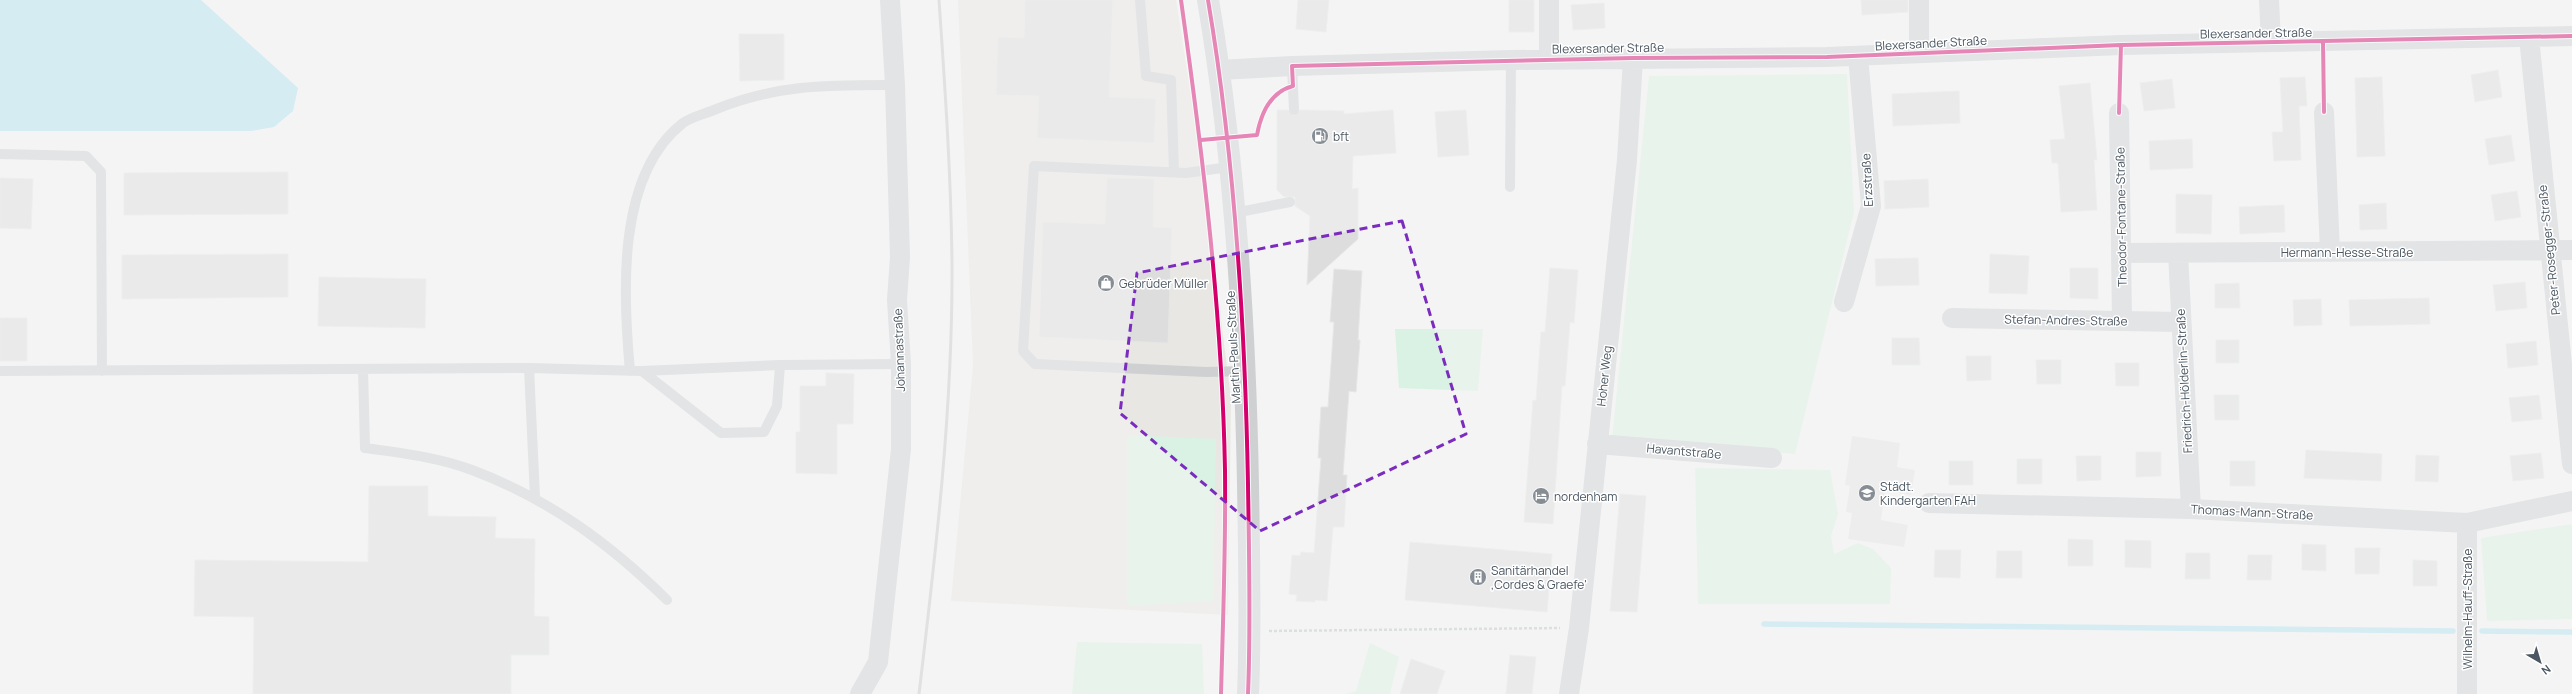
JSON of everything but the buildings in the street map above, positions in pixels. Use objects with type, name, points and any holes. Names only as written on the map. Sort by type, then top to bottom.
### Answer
[{"type":"street","name":"Johannastraße","points":[[860,694],[878,662],[901,449],[901,364],[897,300],[900,257],[895,86],[890,0]]},
{"type":"street","name":"Martin-Pauls-Straße","points":[[1208,0],[1220,70],[1234,213],[1246,371],[1251,631],[1248,694]]},
{"type":"street","points":[[1549,0],[1550,59]]},
{"type":"street","points":[[1919,0],[1919,52]]},
{"type":"street","points":[[2269,0],[2271,42]]},
{"type":"street","name":"Peter-Rosegger-Straße","points":[[2529,36],[2549,251],[2572,464]]},
{"type":"street","name":"Blexersander Straße","points":[[1220,70],[1292,66],[1550,59],[1858,56],[1919,52],[2271,42],[2572,36]]},
{"type":"street","name":"Erzstraße","points":[[1844,302],[1871,206],[1858,56]]},
{"type":"street","name":"Hoher Weg","points":[[1569,694],[1579,628],[1627,160],[1633,58]]},
{"type":"street","points":[[2324,112],[2330,252]]},
{"type":"street","name":"Theodor-Fontane-Straße","points":[[2119,113],[2122,320]]},
{"type":"street","name":"Hermann-Hesse-Straße","points":[[2122,253],[2178,254],[2572,250]]},
{"type":"street","name":"Friedrich-Hölderlin-Straße","points":[[2178,254],[2191,509]]},
{"type":"street","name":"Stefan-Andres-Straße","points":[[1952,318],[2181,322]]},
{"type":"street","name":"Havantstraße","points":[[1597,444],[1772,458]]},
{"type":"street","name":"Thomas-Mann-Straße","points":[[1929,503],[2191,509],[2466,523],[2572,500]]},
{"type":"street","name":"Wilhelm-Hauff-Straße","points":[[2466,523],[2467,694]]},
{"type":"lane","points":[[1140,0],[1146,76],[1171,80],[1174,172]]},
{"type":"lane","points":[[1510,187],[1511,60]]},
{"type":"lane","points":[[1292,66],[1294,110]]},
{"type":"lane","points":[[630,371],[626,325],[626,257],[640,180],[659,148],[684,122],[746,97],[794,88],[895,86]]},
{"type":"lane","points":[[0,154],[86,156],[101,172],[102,371]]},
{"type":"lane","points":[[1229,167],[1186,173],[1034,166],[1023,351],[1035,364],[1206,372],[1246,371]]},
{"type":"lane","points":[[1234,213],[1290,202]]},
{"type":"lane","points":[[0,371],[530,368],[642,371],[780,365],[901,364]]},
{"type":"lane","points":[[642,371],[720,433],[764,432],[777,406],[780,365]]},
{"type":"lane","points":[[530,368],[535,497]]},
{"type":"lane","points":[[363,369],[365,448],[416,456],[471,469],[535,497],[564,514],[612,550],[667,600]]},
{"type":"path","points":[[1251,631],[1579,628]]},
{"type":"highlighted area","points":[[1402,221],[1466,434],[1260,531],[1120,413],[1137,273]]},
{"type":"shaded area","points":[[958,0],[1176,0],[1200,154],[1231,399],[1228,615],[951,601],[973,366]]},
{"type":"shaded area","name":"Städt. Kindergarten FAH","points":[[1852,436],[1900,443],[1897,467],[1915,470],[1911,495],[1885,491],[1881,520],[1908,525],[1904,547],[1848,539],[1852,513],[1846,512],[1850,486],[1845,485]]},
{"type":"green space","points":[[1847,74],[1854,212],[1795,454],[1612,438],[1649,76]]},
{"type":"green space","points":[[1395,329],[1483,329],[1478,391],[1399,388]]},
{"type":"green space","points":[[1127,435],[1216,439],[1213,601],[1127,606]]},
{"type":"green space","points":[[1695,468],[1830,470],[1838,514],[1831,536],[1834,554],[1858,543],[1873,549],[1891,568],[1890,604],[1698,604]]},
{"type":"green space","points":[[2572,524],[2572,619],[2487,621],[2481,538]]},
{"type":"green space","points":[[1077,642],[1202,644],[1204,694],[1072,694]]},
{"type":"green space","points":[[1370,643],[1399,657],[1390,694],[1345,694],[1356,691]]},
{"type":"water","points":[[0,0],[201,0],[298,88],[293,111],[274,127],[251,131],[0,131]]},
{"type":"waterway","points":[[1764,624],[2453,631]]},
{"type":"waterway","points":[[2482,631],[2572,632]]},
{"type":"railway","points":[[919,694],[942,478],[950,370],[952,316],[950,197],[939,0]]},
{"type":"cycle path","points":[[1181,0],[1204,176],[1216,293],[1220,352],[1225,470],[1221,694]]},
{"type":"cycle path","points":[[1208,0],[1232,181],[1241,302],[1247,424],[1250,615],[1248,694]]},
{"type":"cycle path","points":[[1201,140],[1257,135],[1261,119],[1268,104],[1278,93],[1293,86],[1292,66],[1633,58],[1827,57],[2121,45],[2572,36]]},
{"type":"cycle path","points":[[2323,41],[2324,112]]},
{"type":"cycle path","points":[[2119,113],[2121,45]]},
{"type":"place","name":"bft","points":[[1320,136]]},
{"type":"place","name":"Gebrüder Müller","points":[[1106,283]]},
{"type":"place","name":"Städt. Kindergarten FAH","points":[[1867,493]]},
{"type":"place","name":"nordenham","points":[[1541,496]]},
{"type":"place","name":"Sanitärhandel ,Cordes & Graefe'","points":[[1478,577]]}]
